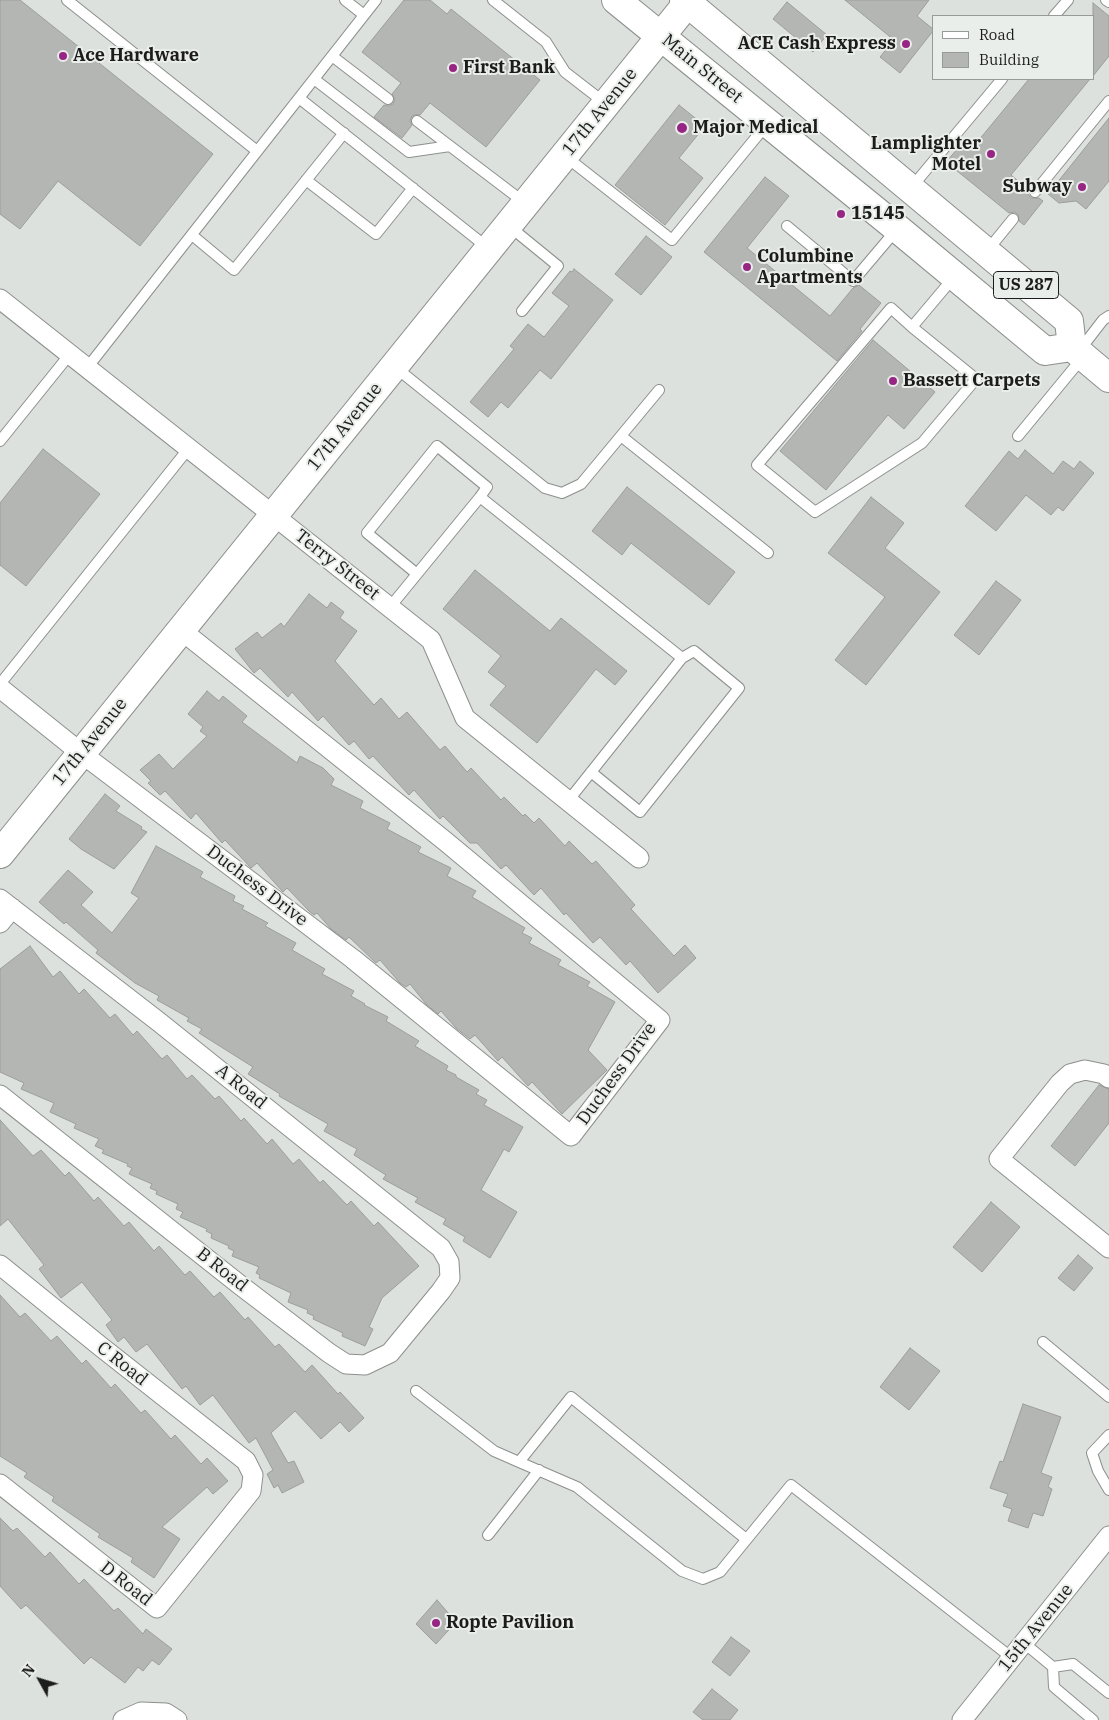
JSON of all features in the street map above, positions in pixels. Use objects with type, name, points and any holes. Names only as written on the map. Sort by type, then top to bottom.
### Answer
[{"type":"main road","name":"Main Street","points":[[616,0],[1045,351],[1078,352]]},
{"type":"main road","name":"17th Avenue","points":[[0,854],[508,226],[687,1]]},
{"type":"main road","name":"US 287","points":[[687,1],[1069,321],[1078,352]]},
{"type":"main road","points":[[1078,352],[1109,378]]},
{"type":"street","name":"Terry Street","points":[[0,299],[431,640],[465,718],[639,858]]},
{"type":"street","name":"Duchess Drive","points":[[0,686],[81,753],[354,959],[571,1136],[660,1020],[445,841],[181,630]]},
{"type":"street","points":[[0,923],[6,903]]},
{"type":"street","name":"A Road","points":[[6,903],[159,1022],[441,1248],[450,1262],[450,1278],[441,1292]]},
{"type":"street","points":[[1109,1078],[1104,1074],[1086,1070],[1070,1074],[1060,1083],[999,1159],[1109,1248]]},
{"type":"street","name":"B Road","points":[[0,1095],[240,1285],[346,1364],[365,1365],[390,1353],[441,1292]]},
{"type":"street","name":"C Road","points":[[0,1265],[246,1461]]},
{"type":"street","name":"D Road","points":[[0,1484],[157,1608],[251,1491],[253,1475],[246,1461]]},
{"type":"street","name":"15th Avenue","points":[[962,1720],[1109,1536]]},
{"type":"street","points":[[123,1720],[141,1712],[171,1716]]},
{"type":"lane","points":[[68,0],[257,152]]},
{"type":"lane","points":[[345,0],[364,15]]},
{"type":"lane","points":[[87,368],[376,0]]},
{"type":"lane","points":[[493,0],[546,42],[565,72],[606,104]]},
{"type":"lane","points":[[1055,15],[1068,0]]},
{"type":"lane","points":[[332,56],[388,99]]},
{"type":"lane","points":[[314,79],[409,152],[450,146]]},
{"type":"lane","points":[[910,188],[1001,80]]},
{"type":"lane","points":[[300,98],[489,249]]},
{"type":"lane","points":[[1035,192],[1109,101]]},
{"type":"lane","points":[[417,121],[525,204]]},
{"type":"lane","points":[[565,155],[672,240],[768,123]]},
{"type":"lane","points":[[192,235],[234,270],[344,133]]},
{"type":"lane","points":[[306,180],[376,234],[413,188]]},
{"type":"lane","points":[[986,252],[1013,219]]},
{"type":"lane","points":[[508,226],[558,266],[522,311]]},
{"type":"lane","points":[[788,226],[854,281],[898,229]]},
{"type":"lane","points":[[912,327],[955,276]]},
{"type":"lane","points":[[891,308],[912,327],[976,379],[922,443],[815,512],[757,464],[891,308]]},
{"type":"lane","points":[[1018,436],[1078,352],[1103,320],[1109,316]]},
{"type":"lane","points":[[0,441],[70,354]]},
{"type":"lane","points":[[394,366],[545,488],[562,493],[581,484],[659,390]]},
{"type":"lane","points":[[621,436],[768,553]]},
{"type":"lane","points":[[390,608],[487,488],[437,446],[367,533],[417,574]]},
{"type":"lane","points":[[0,686],[189,448]]},
{"type":"lane","points":[[480,497],[682,658]]},
{"type":"lane","points":[[568,801],[591,772],[682,658],[694,651],[739,688],[640,812],[591,772]]},
{"type":"lane","points":[[1042,1342],[1109,1397]]},
{"type":"lane","points":[[416,1391],[494,1452],[577,1486],[682,1571],[703,1579],[720,1572],[791,1485],[1012,1658]]},
{"type":"lane","points":[[519,1462],[571,1398],[746,1539]]},
{"type":"lane","points":[[1109,1434],[1092,1453],[1098,1471],[1109,1490]]},
{"type":"lane","points":[[488,1535],[539,1470]]},
{"type":"lane","points":[[1024,1643],[1053,1667],[1054,1687],[1093,1720]]},
{"type":"lane","points":[[1053,1667],[1073,1664],[1109,1693]]},
{"type":"building","points":[[0,0],[20,0],[213,154],[140,246],[58,181],[20,229],[0,214]]},
{"type":"building","name":"First Bank","points":[[404,0],[430,0],[447,14],[451,9],[540,80],[486,147],[430,103],[420,115],[412,116],[410,121],[412,125],[402,138],[374,117],[384,105],[393,104],[395,99],[392,94],[401,83],[362,52]]},
{"type":"building","points":[[845,0],[929,0],[917,16],[932,28],[932,32],[900,73],[880,57],[894,40]]},
{"type":"building","points":[[787,2],[827,35],[813,52],[773,19]]},
{"type":"building","points":[[1093,3],[1109,16],[1109,56],[1094,75],[1094,15]]},
{"type":"building","name":"Lamplighter Motel","points":[[1028,80],[1089,80],[1011,175],[1029,190],[1028,194],[1031,198],[1039,198],[1043,201],[1024,225],[1019,221],[1018,214],[1014,212],[1009,213],[946,162],[966,139],[974,146]]},
{"type":"building","points":[[679,105],[705,126],[679,158],[703,178],[665,225],[615,185]]},
{"type":"building","points":[[1109,118],[1109,181],[1086,209],[1076,201],[1059,203],[1048,194]]},
{"type":"building","name":"Columbine Apartments","points":[[765,177],[789,196],[747,248],[830,316],[853,288],[859,285],[881,303],[860,329],[862,331],[837,361],[704,252]]},
{"type":"building","points":[[646,236],[672,257],[641,295],[615,274]]},
{"type":"building","points":[[574,269],[613,300],[551,379],[540,370],[508,408],[501,402],[488,417],[470,402],[514,349],[510,346],[528,324],[544,337],[569,306],[552,293],[570,271],[572,272]]},
{"type":"building","points":[[873,340],[935,392],[904,429],[888,415],[826,490],[780,451]]},
{"type":"building","points":[[43,449],[100,494],[26,586],[0,565],[0,503]]},
{"type":"building","points":[[1025,450],[1053,474],[1063,461],[1074,469],[1080,461],[1094,473],[1063,511],[1058,507],[1051,515],[1026,495],[996,531],[965,506],[1009,451],[1018,459]]},
{"type":"building","points":[[627,487],[735,572],[709,605],[631,543],[622,555],[592,531]]},
{"type":"building","points":[[871,497],[904,523],[885,548],[940,592],[866,685],[835,660],[885,597],[828,553]]},
{"type":"building","points":[[475,570],[550,631],[561,618],[627,671],[615,685],[596,669],[537,743],[490,705],[506,686],[488,672],[501,656],[443,609]]},
{"type":"building","points":[[996,581],[1021,600],[979,655],[954,635]]},
{"type":"building","points":[[309,594],[327,608],[331,602],[344,612],[340,618],[357,631],[335,661],[374,705],[381,698],[399,719],[407,712],[440,750],[445,746],[467,772],[471,768],[501,800],[504,797],[523,816],[525,814],[534,823],[539,818],[565,846],[569,841],[592,864],[596,861],[635,905],[631,909],[674,956],[685,945],[696,958],[658,993],[630,961],[626,965],[600,937],[593,943],[566,913],[564,915],[541,888],[534,895],[506,865],[501,869],[477,843],[470,843],[443,816],[440,819],[414,790],[409,795],[373,756],[369,759],[354,741],[349,745],[323,716],[318,721],[292,692],[288,697],[260,668],[254,673],[235,649],[257,632],[262,638],[281,623],[284,627]]},
{"type":"building","points":[[207,691],[219,701],[223,696],[247,716],[242,722],[297,763],[300,756],[323,768],[334,779],[331,785],[363,801],[360,808],[390,823],[387,829],[421,847],[418,852],[451,868],[447,876],[476,891],[472,897],[525,928],[522,933],[532,938],[529,943],[561,960],[558,965],[590,982],[587,986],[615,1002],[588,1050],[607,1070],[562,1114],[532,1082],[528,1086],[502,1057],[498,1061],[475,1035],[470,1039],[456,1028],[441,1011],[438,1014],[426,1004],[410,984],[406,987],[400,983],[380,960],[376,963],[349,937],[346,940],[331,929],[317,913],[314,915],[309,911],[287,888],[283,892],[257,863],[251,868],[225,840],[222,843],[196,813],[191,819],[165,791],[160,795],[148,783],[151,781],[140,770],[159,754],[173,769],[207,736],[200,731],[203,727],[188,714]]},
{"type":"building","points":[[105,794],[120,806],[116,811],[147,832],[114,869],[81,849],[69,839]]},
{"type":"building","points":[[156,846],[203,872],[200,877],[235,896],[233,901],[244,906],[242,909],[268,923],[265,926],[296,943],[292,950],[325,969],[322,974],[354,991],[351,996],[388,1017],[386,1021],[419,1041],[415,1046],[448,1066],[446,1070],[456,1075],[456,1077],[479,1090],[476,1094],[487,1100],[484,1105],[523,1127],[509,1152],[504,1149],[481,1190],[517,1212],[490,1258],[463,1241],[465,1237],[443,1224],[446,1219],[415,1202],[418,1198],[383,1179],[386,1175],[354,1155],[357,1149],[324,1131],[328,1124],[279,1096],[280,1094],[248,1074],[253,1067],[199,1033],[202,1029],[187,1021],[189,1018],[157,1000],[159,996],[135,983],[96,953],[98,950],[66,922],[64,924],[39,902],[68,870],[93,892],[81,905],[112,933],[139,898],[131,893]]},
{"type":"building","points":[[30,946],[53,977],[60,971],[79,994],[84,989],[110,1018],[115,1014],[133,1035],[137,1031],[162,1059],[167,1055],[187,1079],[192,1075],[215,1099],[219,1096],[241,1121],[244,1118],[267,1144],[272,1139],[293,1164],[299,1159],[320,1183],[323,1180],[347,1205],[351,1201],[374,1226],[378,1222],[419,1266],[382,1298],[369,1327],[373,1329],[365,1346],[342,1336],[343,1333],[313,1319],[314,1316],[307,1313],[308,1310],[288,1302],[291,1293],[259,1278],[260,1275],[256,1273],[259,1267],[232,1256],[234,1251],[228,1248],[229,1246],[211,1238],[212,1234],[206,1231],[207,1229],[180,1217],[183,1212],[176,1209],[178,1204],[156,1194],[157,1191],[150,1188],[152,1184],[129,1174],[132,1168],[127,1166],[128,1164],[102,1153],[104,1150],[95,1146],[99,1139],[74,1128],[76,1124],[50,1112],[54,1103],[21,1089],[24,1083],[0,1072],[0,969]]},
{"type":"building","points":[[1099,1085],[1109,1089],[1109,1123],[1075,1166],[1051,1146]]},
{"type":"building","points":[[0,1120],[33,1156],[41,1150],[65,1176],[69,1172],[94,1201],[98,1197],[124,1226],[129,1222],[154,1251],[159,1246],[185,1275],[190,1271],[214,1297],[220,1292],[245,1320],[248,1317],[275,1347],[279,1344],[305,1372],[312,1365],[338,1394],[340,1392],[364,1418],[349,1432],[340,1422],[321,1439],[295,1411],[271,1433],[288,1463],[294,1461],[304,1482],[282,1493],[278,1485],[274,1488],[267,1474],[273,1470],[256,1438],[249,1443],[213,1395],[200,1405],[186,1386],[182,1389],[147,1344],[136,1352],[124,1337],[118,1342],[106,1325],[112,1320],[82,1282],[61,1298],[39,1269],[44,1265],[8,1219],[0,1226]]},
{"type":"building","points":[[991,1202],[1020,1227],[982,1272],[953,1247]]},
{"type":"building","points":[[1078,1255],[1093,1268],[1074,1291],[1058,1278]]},
{"type":"building","points":[[0,1295],[20,1317],[25,1313],[51,1341],[57,1336],[82,1364],[86,1360],[111,1388],[115,1384],[141,1413],[145,1410],[171,1439],[175,1435],[201,1464],[207,1458],[228,1481],[213,1494],[207,1487],[162,1527],[180,1539],[154,1578],[131,1562],[133,1558],[98,1537],[100,1534],[52,1501],[54,1497],[24,1477],[27,1473],[0,1456]]},
{"type":"building","points":[[910,1348],[940,1371],[909,1410],[880,1387]]},
{"type":"building","points":[[1023,1404],[1061,1417],[1041,1473],[1052,1477],[1048,1487],[1052,1489],[1043,1516],[1033,1513],[1028,1528],[1008,1521],[1012,1509],[1003,1506],[1008,1494],[990,1488],[1000,1461],[1003,1462]]},
{"type":"building","points":[[0,1518],[13,1531],[17,1528],[45,1557],[50,1552],[79,1584],[84,1579],[114,1611],[118,1608],[143,1634],[146,1629],[172,1649],[159,1665],[152,1660],[143,1671],[138,1667],[125,1683],[91,1657],[84,1664],[26,1605],[21,1609],[0,1586]]},
{"type":"building","name":"Ropte Pavilion","points":[[437,1600],[456,1622],[436,1644],[416,1624]]},
{"type":"building","points":[[731,1637],[750,1651],[730,1676],[712,1662]]},
{"type":"building","points":[[712,1689],[738,1710],[730,1720],[703,1720],[693,1712]]},
{"type":"place","name":"ACE Cash Express","points":[[906,44]]},
{"type":"place","name":"Ace Hardware","points":[[63,56]]},
{"type":"place","name":"First Bank","points":[[453,68]]},
{"type":"place","name":"Major Medical","points":[[682,128]]},
{"type":"place","name":"Lamplighter Motel","points":[[991,154]]},
{"type":"place","name":"Subway","points":[[1082,187]]},
{"type":"place","name":"15145","points":[[841,214]]},
{"type":"place","name":"Columbine Apartments","points":[[747,267]]},
{"type":"place","name":"Bassett Carpets","points":[[893,381]]},
{"type":"place","name":"Ropte Pavilion","points":[[436,1623]]}]
